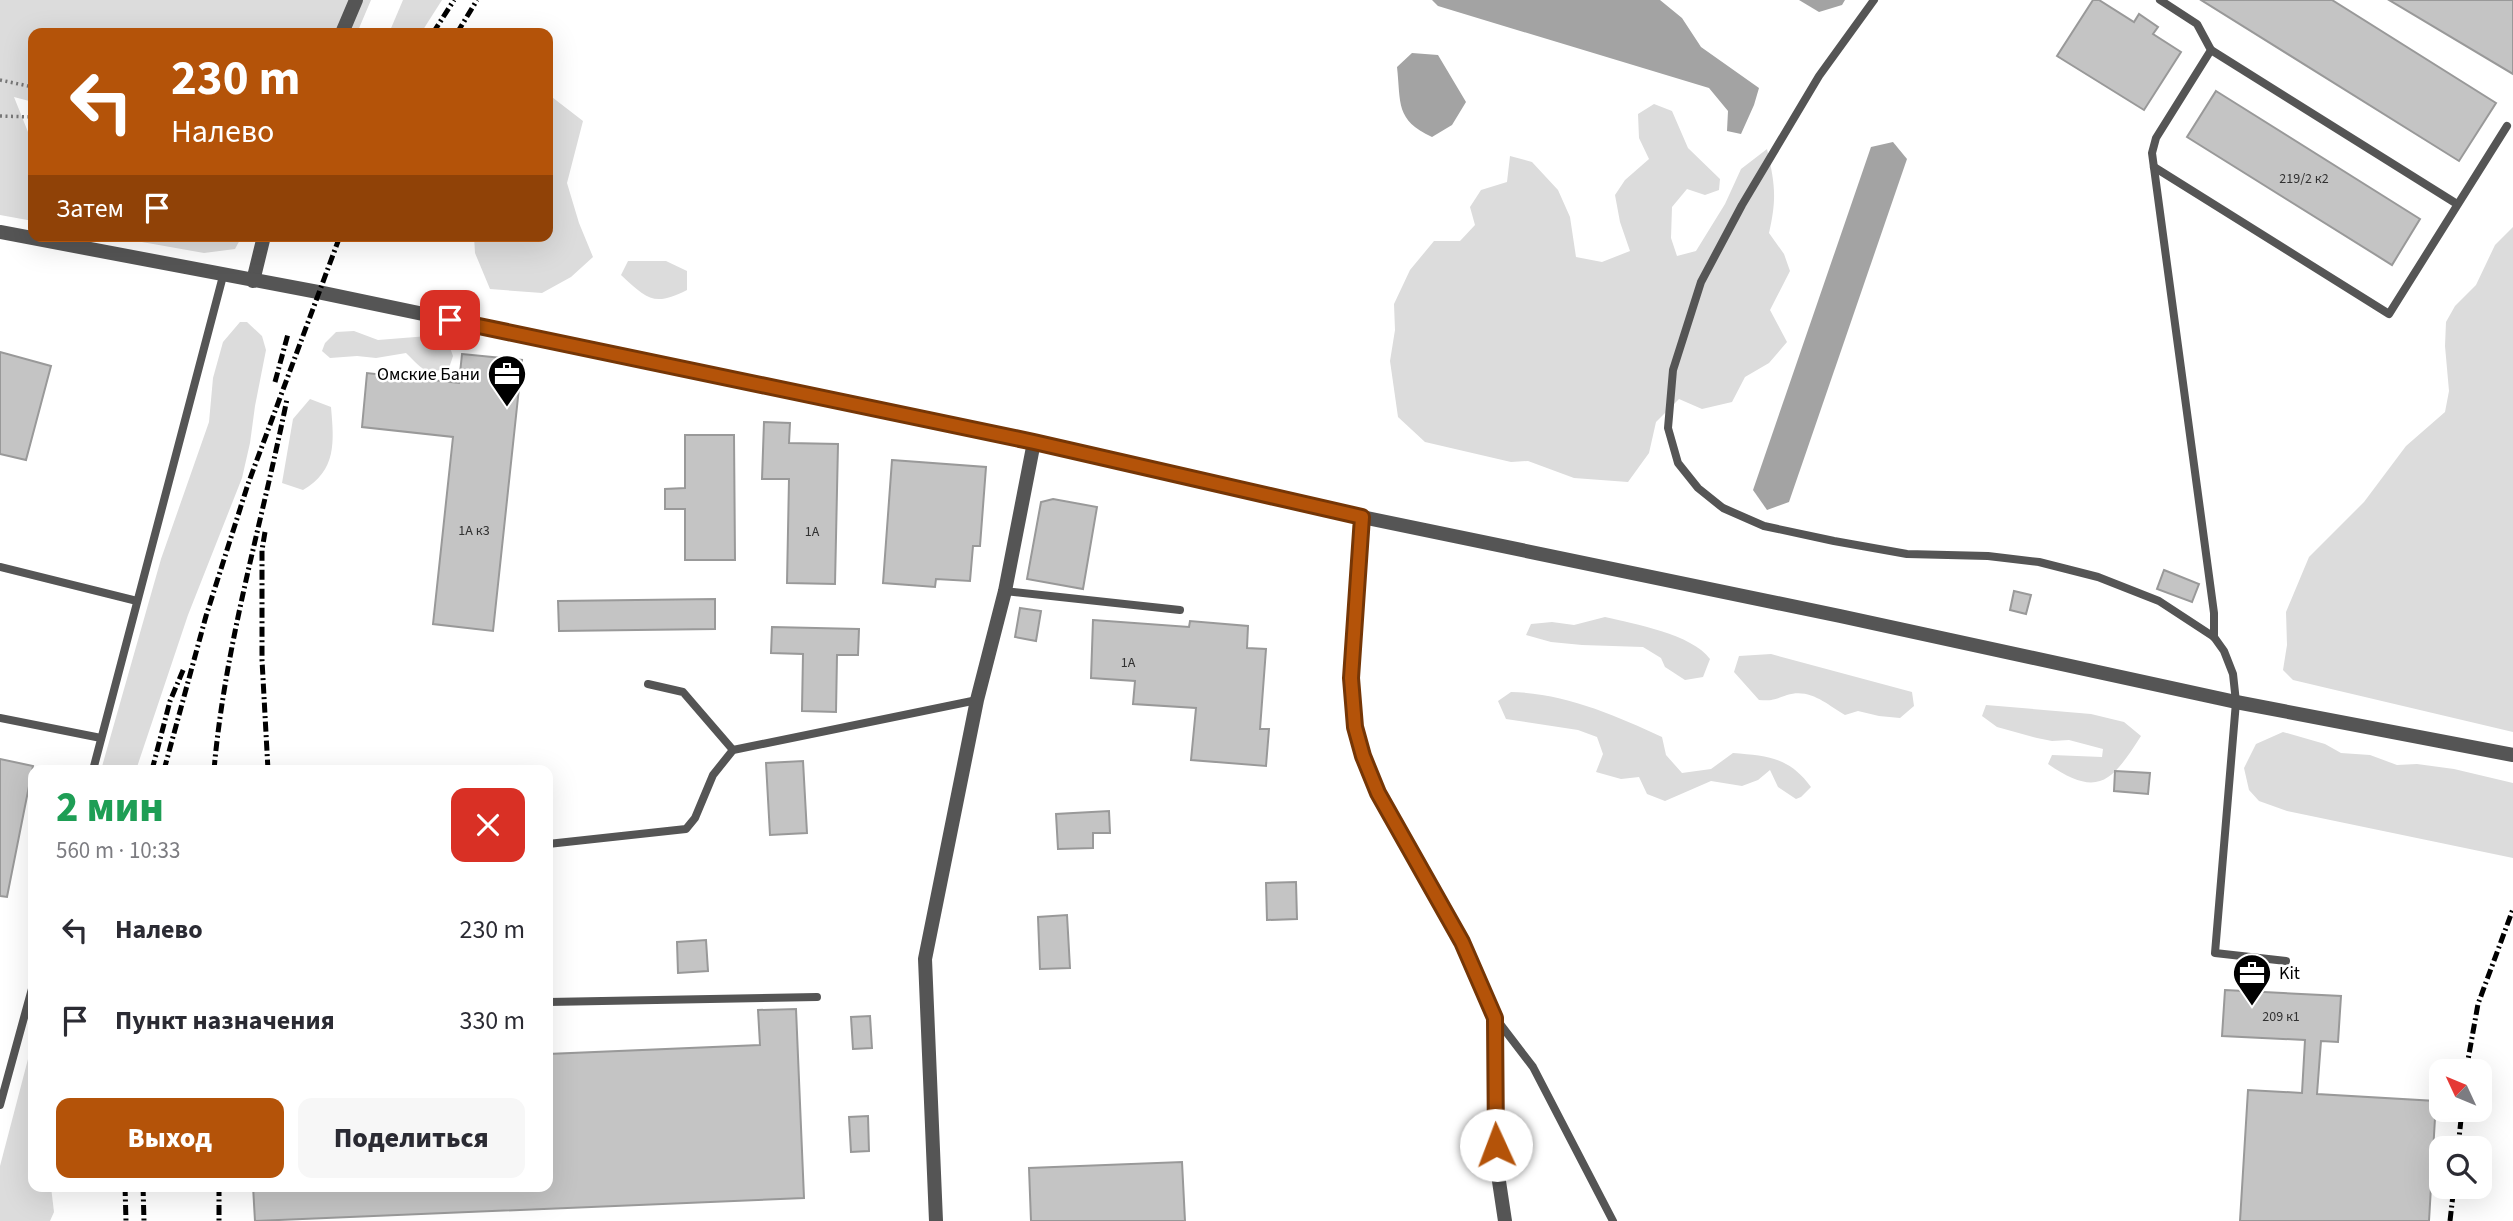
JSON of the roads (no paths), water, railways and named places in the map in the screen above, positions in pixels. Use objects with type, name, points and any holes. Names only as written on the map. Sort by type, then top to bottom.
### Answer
[{"type":"street","points":[[344,28],[356,0]]},
{"type":"street","points":[[0,232],[28,238]]},
{"type":"street","points":[[51,242],[318,292],[1034,442],[1362,517],[1840,616],[2236,702],[2513,755]]},
{"type":"street","points":[[253,281],[263,242]]},
{"type":"street","points":[[936,1221],[925,959],[977,699],[1004,591],[1034,442]]},
{"type":"street","points":[[1362,517],[1351,678],[1355,727],[1378,793],[1462,942],[1495,1018],[1497,1168],[1505,1221]]},
{"type":"lane","points":[[1874,0],[1819,76],[1742,205],[1701,282],[1673,370],[1668,428],[1678,463],[1698,488],[1723,508],[1764,526],[1907,554],[1987,556],[2039,562],[2098,577],[2159,601],[2214,637],[2224,651],[2233,674],[2236,702],[2215,953],[2286,961]]},
{"type":"lane","points":[[2160,0],[2197,24],[2211,50],[2458,204]]},
{"type":"lane","points":[[2211,50],[2156,138],[2152,153],[2214,613],[2214,637]]},
{"type":"lane","points":[[2154,167],[2389,314],[2507,125]]},
{"type":"lane","points":[[94,765],[223,276]]},
{"type":"lane","points":[[0,567],[137,601]]},
{"type":"lane","points":[[1004,591],[1180,610]]},
{"type":"lane","points":[[649,684],[683,692],[733,750]]},
{"type":"lane","points":[[553,843],[686,829],[695,818],[713,775],[733,750],[977,699]]},
{"type":"lane","points":[[0,718],[102,738]]},
{"type":"lane","points":[[553,1002],[817,996]]},
{"type":"lane","points":[[0,1105],[28,1003]]},
{"type":"lane","points":[[1495,1018],[1533,1067],[1613,1221]]},
{"type":"railway","points":[[436,28],[454,0]]},
{"type":"railway","points":[[460,28],[477,0]]},
{"type":"railway","points":[[165,765],[206,616],[248,484],[338,242]]},
{"type":"railway","points":[[275,382],[288,334]]},
{"type":"railway","points":[[215,765],[235,630],[287,399]]},
{"type":"railway","points":[[265,532],[262,550],[262,660],[268,765]]},
{"type":"railway","points":[[153,765],[170,701],[184,668]]},
{"type":"railway","points":[[2468,1059],[2478,1004],[2513,909]]},
{"type":"railway","points":[[2459,1136],[2461,1122]]},
{"type":"railway","points":[[125,1192],[126,1221]]},
{"type":"railway","points":[[143,1192],[144,1221]]},
{"type":"railway","points":[[219,1192],[219,1221]]},
{"type":"railway","points":[[2450,1221],[2453,1199]]},
{"type":"place","name":"Омские Бани","points":[[507,408]]},
{"type":"place","name":"Kit","points":[[2252,1007]]}]
